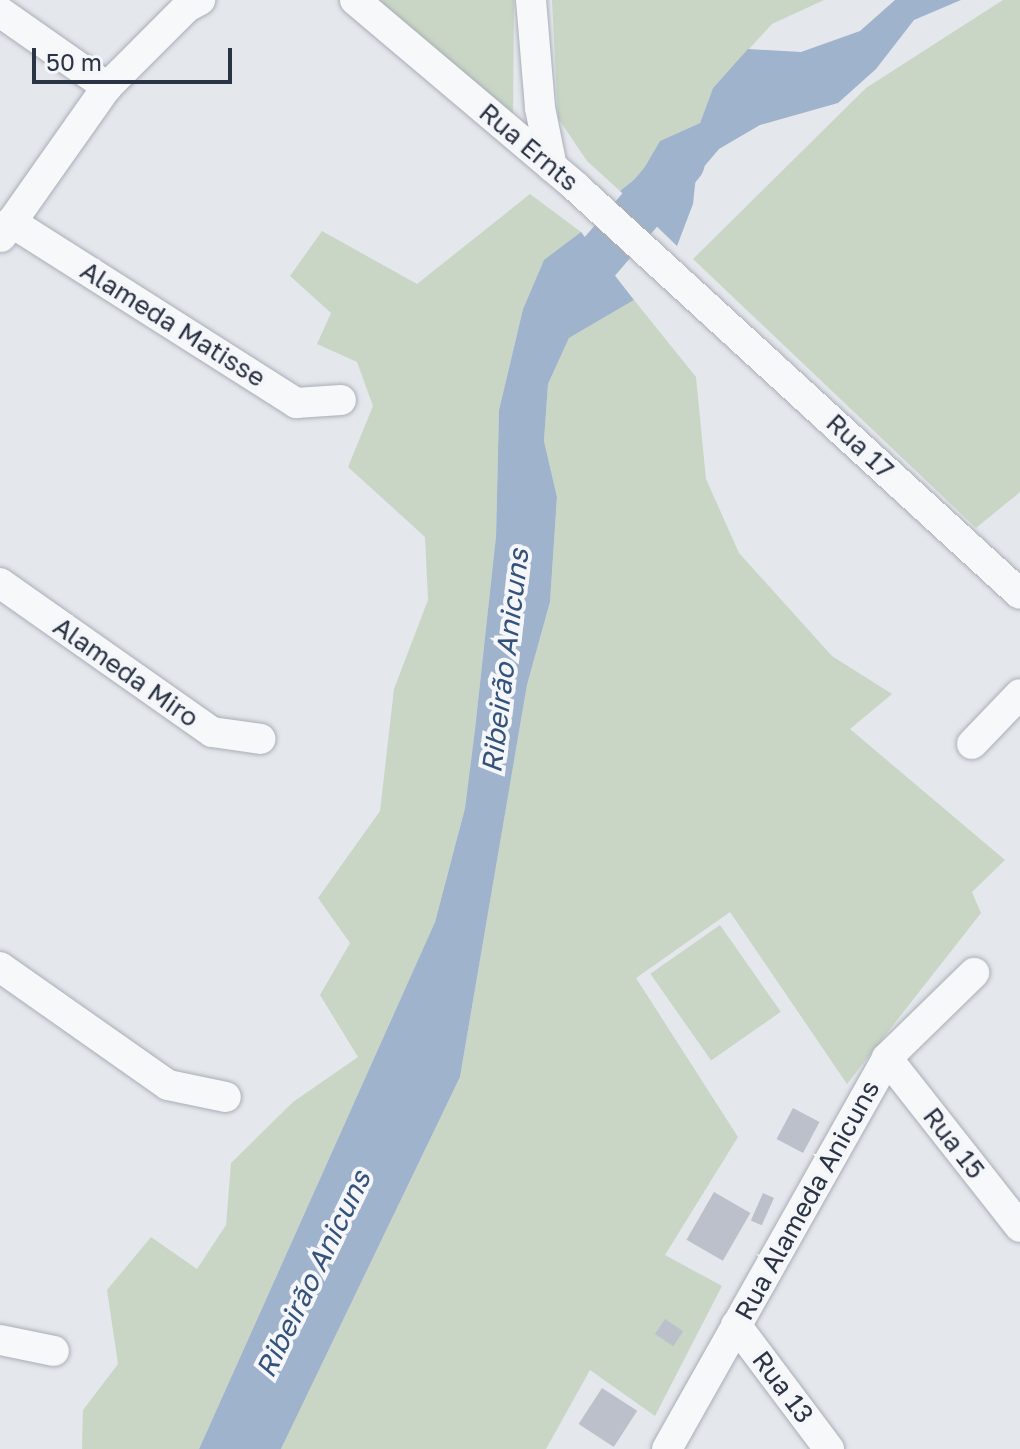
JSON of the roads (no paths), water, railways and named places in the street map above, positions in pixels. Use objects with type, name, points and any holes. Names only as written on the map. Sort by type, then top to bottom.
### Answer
[{"type":"street","points":[[6,230],[107,87],[187,7],[200,0]]},
{"type":"street","name":"Rua Ernts","points":[[355,0],[576,187],[699,298]]},
{"type":"street","points":[[531,0],[540,108],[552,167]]},
{"type":"street","points":[[0,12],[107,87]]},
{"type":"street","name":"Alameda Matisse","points":[[6,230],[296,403],[341,400]]},
{"type":"street","name":"Rua 17","points":[[699,298],[1020,594]]},
{"type":"street","name":"Alameda Miro","points":[[0,583],[212,732],[261,739]]},
{"type":"street","points":[[972,744],[1020,694]]},
{"type":"street","points":[[0,967],[168,1085],[226,1097]]},
{"type":"street","name":"Rua Alameda Anicuns","points":[[667,1449],[887,1058],[974,973]]},
{"type":"street","name":"Rua 15","points":[[887,1058],[1018,1219]]},
{"type":"street","name":"Rua 13","points":[[736,1325],[829,1449]]},
{"type":"street","points":[[0,1340],[54,1351]]},
{"type":"water","points":[[895,0],[961,0],[914,20],[876,69],[838,103],[760,125],[719,149],[696,176],[693,204],[677,246],[620,191],[640,175],[660,141],[700,123],[713,88],[748,49],[801,52],[860,31]]},
{"type":"water","points":[[581,232],[634,300],[569,338],[548,384],[544,441],[557,497],[550,602],[527,685],[460,1077],[281,1449],[199,1449],[435,922],[465,808],[475,729],[496,536],[499,410],[523,309],[544,260]]},
{"type":"waterway","name":"Ribeirão Anicuns","points":[[565,311],[589,269],[681,162]]}]
